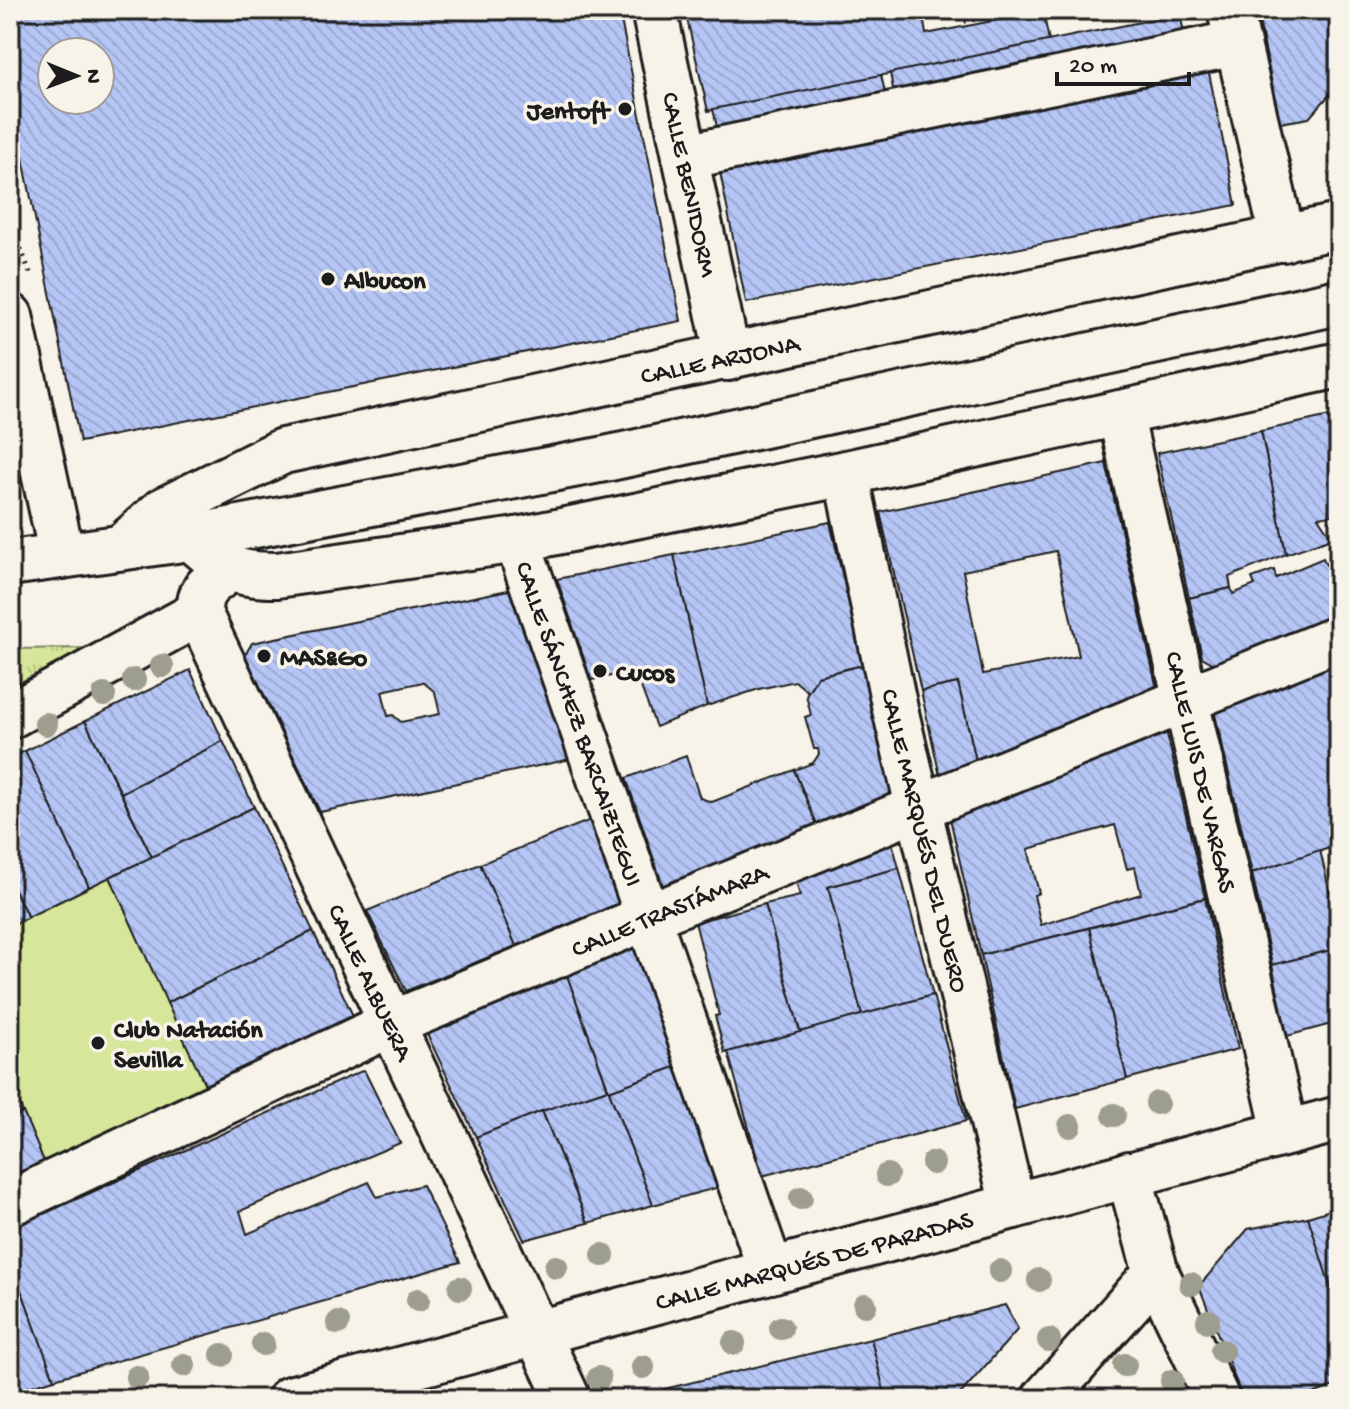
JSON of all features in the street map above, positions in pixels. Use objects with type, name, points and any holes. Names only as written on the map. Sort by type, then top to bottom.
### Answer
[{"type":"street","name":"CALLE BENIDORM","points":[[654,10],[728,358]]},
{"type":"street","points":[[685,157],[1234,27],[1283,239]]},
{"type":"street","name":"CALLE ARJONA","points":[[123,546],[162,511],[283,451],[1339,226]]},
{"type":"street","points":[[10,563],[190,537],[605,459],[1339,302]]},
{"type":"street","points":[[10,316],[62,556]]},
{"type":"street","points":[[190,537],[228,570],[253,575],[277,575],[517,540],[846,473],[1339,365]]},
{"type":"street","name":"CALLE LUIS DE VARGAS","points":[[1120,413],[1285,1132]]},
{"type":"street","name":"CALLE MARQUÉS DEL DUERO","points":[[846,473],[918,807],[1013,1206]]},
{"type":"street","name":"CALLE SÁNCHEZ BARCAIZTEGUI","points":[[517,540],[771,1271]]},
{"type":"street","points":[[10,716],[199,613],[199,599],[206,587],[228,570]]},
{"type":"street","name":"CALLE ALBUERA","points":[[199,613],[568,1399]]},
{"type":"street","name":"CALLE TRASTÁMARA","points":[[10,1203],[391,1024],[1339,638]]},
{"type":"street","name":"CALLE MARQUÉS DE PARADAS","points":[[290,1399],[1339,1119]]},
{"type":"street","points":[[1129,1174],[1156,1273],[1217,1399]]},
{"type":"street","points":[[1044,1399],[1156,1273]]},
{"type":"path","points":[[958,10],[961,22],[1017,10]]},
{"type":"path","points":[[10,210],[16,236]]},
{"type":"green space","points":[[90,648],[10,687],[10,649]]},
{"type":"green space","name":"Club Natación Sevilla","points":[[110,877],[207,1089],[46,1166],[10,1084],[10,926]]},
{"type":"building","points":[[10,10],[619,10],[681,321],[80,442],[10,94]]},
{"type":"building","points":[[685,10],[922,10],[926,34],[1043,11],[1049,41],[708,111]]},
{"type":"building","points":[[1257,10],[1339,10],[1339,84],[1309,118],[1280,123]]},
{"type":"building","points":[[1180,14],[1186,42],[895,99],[890,73]]},
{"type":"building","points":[[1209,73],[1236,205],[746,303],[720,172]]},
{"type":"building","points":[[881,75],[887,101],[719,136],[713,109]]},
{"type":"building","points":[[1339,414],[1339,514],[1318,517],[1332,538],[1286,554],[1261,431]]},
{"type":"building","points":[[1261,431],[1286,554],[1229,577],[1231,588],[1189,598],[1157,453]]},
{"type":"building","points":[[1106,463],[1157,689],[976,761],[958,683],[921,691],[880,512]],"holes":[[[1056,551],[1079,656],[983,674],[963,571]]]},
{"type":"building","points":[[830,522],[863,665],[818,676],[808,692],[795,681],[707,706],[674,555]]},
{"type":"building","points":[[674,555],[707,706],[656,727],[635,671],[591,680],[557,579]]},
{"type":"building","points":[[1323,558],[1326,565],[1339,560],[1339,615],[1216,665],[1202,657],[1189,598],[1231,588],[1233,594],[1255,585],[1252,578],[1274,570],[1276,578]]},
{"type":"building","points":[[513,589],[571,759],[320,812],[245,655],[252,643]],"holes":[[[423,682],[435,692],[440,714],[401,722],[393,715],[388,716],[382,691]]]},
{"type":"building","points":[[1337,660],[1339,845],[1252,873],[1214,710]]},
{"type":"building","points":[[863,665],[894,795],[817,825],[794,770],[813,763],[819,754],[818,749],[814,749],[805,717],[811,715],[806,695],[818,676]]},
{"type":"building","points":[[190,670],[223,741],[121,793],[85,721]]},
{"type":"building","points":[[958,683],[976,761],[940,776],[921,691]]},
{"type":"building","points":[[85,721],[152,857],[89,887],[25,751]]},
{"type":"building","points":[[1166,730],[1205,898],[981,955],[950,818]],"holes":[[[1115,825],[1127,869],[1135,867],[1141,894],[1041,925],[1034,895],[1039,893],[1028,849]]]},
{"type":"building","points":[[223,741],[254,807],[152,857],[121,793]]},
{"type":"building","points":[[25,751],[89,887],[28,917],[10,882],[10,758]]},
{"type":"building","points":[[686,756],[700,798],[712,802],[794,770],[817,825],[663,886],[626,778]]},
{"type":"building","points":[[254,807],[313,931],[167,1003],[110,877]]},
{"type":"building","points":[[593,819],[622,902],[516,946],[480,864]]},
{"type":"building","points":[[892,842],[899,868],[828,887],[862,1015],[800,1032],[765,904],[800,896],[796,881]]},
{"type":"building","points":[[1320,850],[1339,933],[1339,948],[1272,965],[1252,873]]},
{"type":"building","points":[[480,864],[516,946],[406,991],[367,911]]},
{"type":"building","points":[[899,868],[933,995],[862,1015],[828,887]]},
{"type":"building","points":[[10,882],[28,917],[10,926]]},
{"type":"building","points":[[1205,898],[1238,1049],[1127,1079],[1089,928]]},
{"type":"building","points":[[765,904],[800,1032],[725,1053],[715,1016],[719,1015],[695,922]]},
{"type":"building","points":[[1089,928],[1127,1079],[1015,1109],[981,955]]},
{"type":"building","points":[[313,931],[355,1020],[207,1089],[167,1003]]},
{"type":"building","points":[[632,946],[638,949],[678,1066],[609,1091],[566,973]]},
{"type":"building","points":[[1339,948],[1339,1022],[1287,1036],[1272,965]]},
{"type":"building","points":[[566,973],[608,1089],[476,1137],[425,1030]]},
{"type":"building","points":[[933,995],[966,1121],[762,1176],[728,1052]]},
{"type":"building","points":[[678,1066],[718,1183],[716,1188],[653,1205],[609,1091]]},
{"type":"building","points":[[364,1070],[400,1143],[240,1211],[247,1234],[369,1182],[377,1197],[422,1185],[460,1262],[54,1379],[10,1267],[10,1229]]},
{"type":"building","points":[[10,1084],[23,1112],[10,1119]]},
{"type":"building","points":[[608,1089],[653,1205],[588,1223],[542,1111]]},
{"type":"building","points":[[542,1111],[588,1223],[524,1240],[476,1137]]},
{"type":"building","points":[[23,1112],[46,1166],[10,1183],[10,1119]]},
{"type":"building","points":[[1339,1207],[1339,1299],[1334,1301],[1308,1217]]},
{"type":"building","points":[[1308,1217],[1339,1314],[1339,1384],[1300,1399],[1243,1399],[1199,1286],[1248,1229]]},
{"type":"building","points":[[10,1267],[54,1379],[10,1393]]},
{"type":"building","points":[[1005,1305],[1018,1329],[956,1399],[886,1399],[871,1339]]},
{"type":"building","points":[[871,1339],[886,1399],[623,1399]]},
{"type":"building","points":[[1100,1391],[1123,1391],[1128,1399],[1093,1399]]},
{"type":"place","name":"Jentoft","points":[[625,109]]},
{"type":"place","name":"Albucon","points":[[328,279]]},
{"type":"place","name":"MAS&Go","points":[[264,656]]},
{"type":"place","name":"Cucos","points":[[600,671]]},
{"type":"place","name":"Club Natación Sevilla","points":[[98,1043]]}]
